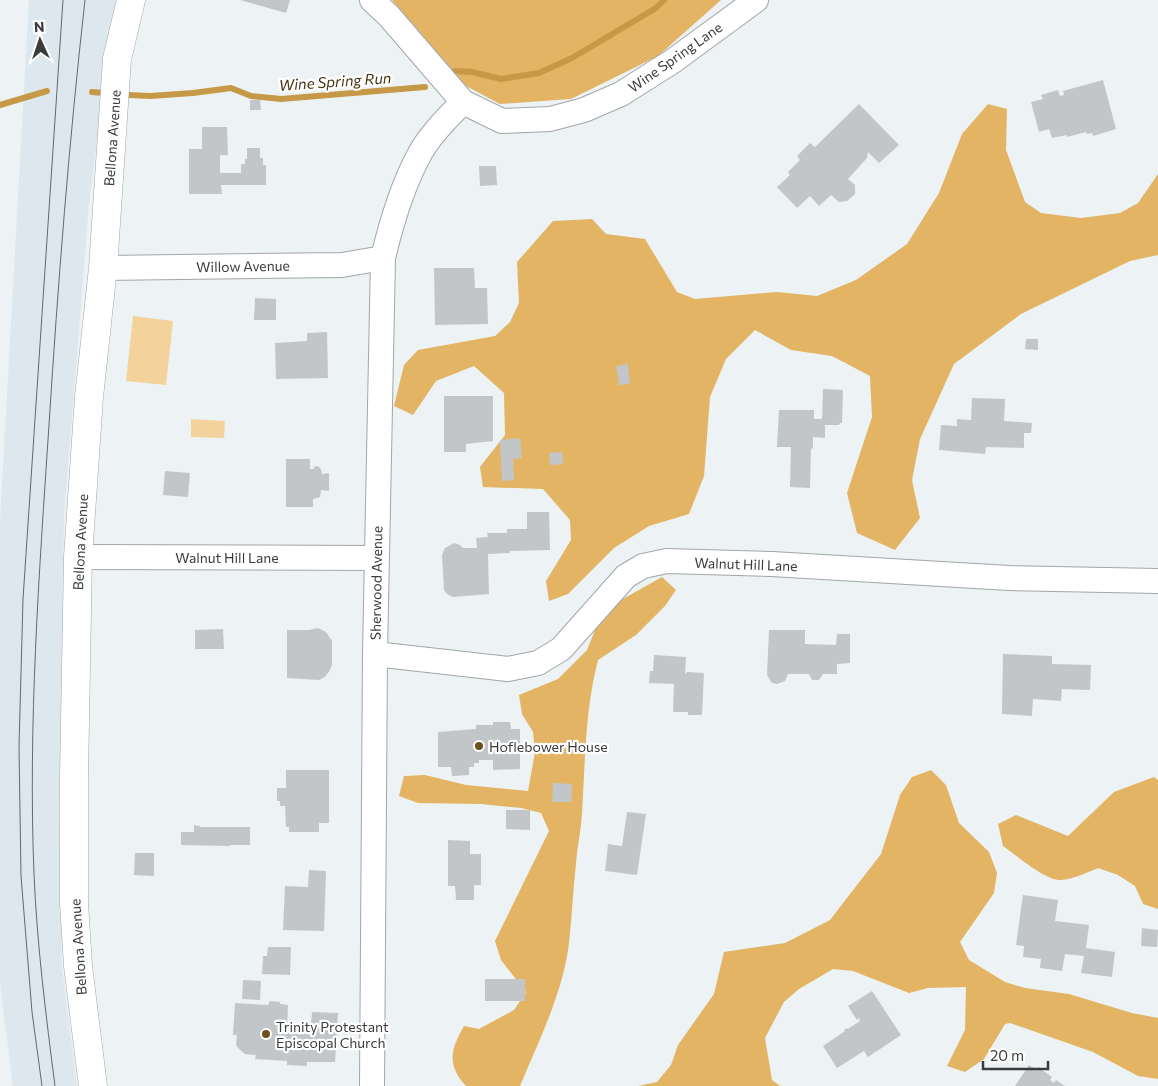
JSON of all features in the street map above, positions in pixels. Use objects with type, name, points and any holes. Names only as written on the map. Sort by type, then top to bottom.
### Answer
[{"type":"street","name":"Bellona Avenue","points":[[92,1086],[78,966],[74,903],[78,557],[89,397],[103,268],[117,59],[131,0]]},
{"type":"street","name":"Wine Spring Lane","points":[[372,0],[395,23],[463,102],[502,121],[550,119],[584,110],[621,94],[673,61],[756,0]]},
{"type":"street","name":"Sherwood Avenue","points":[[372,1086],[376,558],[383,258],[391,223],[417,158],[432,136],[463,102]]},
{"type":"street","name":"Willow Avenue","points":[[103,268],[342,264],[383,258]]},
{"type":"street","name":"Walnut Hill Lane","points":[[78,557],[376,558]]},
{"type":"street","name":"Walnut Hill Lane","points":[[375,654],[508,669],[538,663],[561,649],[626,576],[643,566],[667,561],[772,564],[1009,578],[1158,582]]},
{"type":"shaded area","points":[[29,0],[118,0],[111,30],[89,204],[64,517],[59,813],[62,968],[77,1086],[13,1086],[0,984],[0,521]]},
{"type":"shaded area","points":[[392,0],[721,0],[658,56],[571,99],[500,104],[466,86]]},
{"type":"shaded area","points":[[988,104],[1007,109],[1006,150],[1025,202],[1041,213],[1081,218],[1120,213],[1138,203],[1158,174],[1158,255],[1130,261],[1021,314],[954,364],[920,439],[912,480],[920,518],[895,550],[857,533],[847,493],[872,417],[870,376],[832,356],[791,350],[755,330],[726,359],[710,397],[704,476],[689,514],[649,526],[614,548],[568,594],[549,601],[546,581],[571,540],[570,520],[543,489],[483,487],[480,467],[505,435],[504,393],[474,366],[436,381],[413,415],[394,406],[404,365],[418,350],[495,336],[510,322],[519,303],[517,262],[553,221],[592,219],[606,234],[645,239],[677,292],[695,299],[777,292],[817,296],[856,280],[907,244],[939,193],[962,134]]},
{"type":"shaded area","points":[[133,316],[173,321],[166,385],[126,381]]},
{"type":"shaded area","points":[[191,419],[225,421],[224,438],[191,437]]},
{"type":"shaded area","points":[[662,577],[676,590],[665,606],[636,635],[598,660],[588,717],[581,820],[569,943],[556,998],[520,1086],[466,1086],[455,1071],[453,1063],[456,1042],[464,1026],[479,1029],[514,1010],[526,992],[501,960],[495,941],[549,831],[541,813],[521,808],[481,804],[418,803],[399,796],[404,776],[425,775],[466,785],[528,791],[535,752],[533,732],[522,714],[519,695],[558,679],[587,650],[595,630],[621,600]]},
{"type":"shaded area","points":[[931,770],[946,785],[959,823],[989,852],[997,873],[994,893],[960,942],[969,960],[1005,982],[1025,988],[1069,994],[1132,1013],[1158,1018],[1158,1079],[1138,1076],[1093,1052],[1010,1023],[1005,1024],[984,1059],[965,1072],[947,1066],[965,1030],[966,987],[928,988],[909,993],[853,971],[833,969],[799,989],[784,1002],[765,1038],[772,1080],[780,1086],[638,1086],[657,1082],[671,1065],[678,1045],[714,994],[724,952],[785,943],[830,920],[881,854],[900,795],[912,777]]},
{"type":"shaded area","points":[[1154,777],[1158,780],[1158,909],[1143,904],[1135,886],[1118,875],[1098,868],[1080,876],[1060,880],[1054,879],[1039,872],[1003,846],[998,824],[1016,815],[1068,836],[1114,792]]},
{"type":"building","points":[[240,0],[290,0],[286,13]]},
{"type":"building","points":[[1103,80],[1116,129],[1093,136],[1092,133],[1087,134],[1086,132],[1067,137],[1067,135],[1052,138],[1049,129],[1039,132],[1031,102],[1043,99],[1041,95],[1058,90],[1060,96],[1064,95],[1063,91]]},
{"type":"building","points":[[250,100],[260,100],[261,110],[250,110]]},
{"type":"building","points":[[859,104],[899,145],[879,163],[868,152],[867,158],[848,179],[855,185],[855,194],[847,201],[839,202],[831,195],[819,206],[810,196],[797,208],[777,187],[790,175],[788,172],[800,160],[797,156],[810,143],[815,147]]},
{"type":"building","points":[[202,127],[227,127],[228,155],[220,155],[220,173],[241,173],[241,164],[245,164],[245,159],[247,159],[247,148],[260,148],[260,158],[263,158],[263,165],[266,165],[266,185],[221,185],[222,194],[189,194],[189,149],[202,149]]},
{"type":"building","points":[[479,166],[496,166],[497,185],[480,186]]},
{"type":"building","points":[[434,268],[474,268],[475,288],[487,288],[488,324],[435,325]]},
{"type":"building","points":[[255,298],[276,299],[276,320],[254,320]]},
{"type":"building","points":[[327,332],[328,378],[276,379],[275,343],[307,341],[307,333]]},
{"type":"building","points":[[1026,339],[1038,339],[1038,350],[1025,349]]},
{"type":"building","points":[[628,364],[630,384],[619,385],[616,366]]},
{"type":"building","points":[[823,389],[843,390],[842,423],[839,425],[825,425],[825,438],[813,437],[810,488],[790,487],[791,447],[777,447],[779,410],[814,410],[814,419],[822,419]]},
{"type":"building","points":[[444,396],[493,396],[493,441],[466,444],[466,452],[444,452]]},
{"type":"building","points":[[972,398],[1005,399],[1004,421],[1032,423],[1031,433],[1024,433],[1024,448],[986,447],[985,454],[939,450],[941,425],[957,426],[957,419],[971,420]]},
{"type":"building","points":[[520,438],[522,458],[513,459],[514,480],[502,481],[500,440]]},
{"type":"building","points":[[562,452],[563,464],[550,465],[549,453]]},
{"type":"building","points":[[286,459],[310,459],[310,469],[318,466],[322,474],[329,473],[329,491],[321,490],[320,497],[313,499],[313,507],[286,507]]},
{"type":"building","points":[[165,471],[190,473],[188,497],[163,495]]},
{"type":"building","points":[[527,512],[549,512],[550,550],[510,551],[510,553],[488,554],[489,594],[453,597],[447,594],[444,590],[442,555],[445,548],[454,543],[463,548],[477,548],[476,538],[488,537],[487,533],[507,533],[507,529],[527,529]]},
{"type":"building","points":[[318,628],[326,632],[332,641],[332,665],[330,670],[325,677],[319,680],[287,678],[287,630]]},
{"type":"building","points":[[223,629],[224,649],[195,649],[195,630]]},
{"type":"building","points":[[769,630],[805,630],[805,644],[836,645],[837,634],[850,634],[850,663],[837,664],[837,674],[823,674],[819,680],[812,680],[809,674],[788,674],[785,681],[777,684],[772,683],[767,675]]},
{"type":"building","points":[[1003,654],[1052,656],[1052,664],[1091,665],[1090,690],[1062,689],[1061,701],[1033,699],[1032,716],[1002,714]]},
{"type":"building","points":[[654,655],[686,657],[685,674],[687,672],[704,673],[702,715],[688,715],[688,712],[673,712],[674,684],[649,683],[650,671],[653,671]]},
{"type":"building","name":"Hoflebower House","points":[[493,722],[510,722],[511,729],[520,729],[520,769],[493,770],[493,760],[479,760],[479,763],[474,763],[474,767],[469,767],[469,775],[452,776],[451,767],[438,767],[438,732],[476,729],[476,725],[493,725]]},
{"type":"building","points":[[286,770],[329,770],[329,823],[319,823],[319,832],[289,832],[289,827],[286,827],[285,806],[280,806],[280,801],[277,801],[277,788],[286,788]]},
{"type":"building","points":[[553,783],[572,784],[571,802],[552,802]]},
{"type":"building","points":[[506,810],[530,810],[530,830],[506,829]]},
{"type":"building","points":[[627,812],[646,814],[637,875],[605,871],[608,844],[622,846]]},
{"type":"building","points":[[194,825],[200,827],[250,827],[250,845],[181,845],[181,832],[194,832]]},
{"type":"building","points":[[448,840],[470,841],[470,854],[481,854],[481,885],[474,885],[474,900],[456,900],[455,886],[448,886]]},
{"type":"building","points":[[135,853],[154,853],[154,876],[134,875]]},
{"type":"building","points":[[309,870],[326,871],[324,931],[283,930],[285,886],[308,887]]},
{"type":"building","points":[[1023,895],[1058,900],[1055,921],[1089,925],[1086,948],[1115,952],[1112,977],[1081,973],[1084,956],[1065,954],[1062,971],[1040,968],[1041,959],[1023,957],[1024,946],[1016,945]]},
{"type":"building","points":[[1142,928],[1158,930],[1157,947],[1141,946]]},
{"type":"building","points":[[268,947],[291,947],[290,975],[262,974],[263,956],[267,956]]},
{"type":"building","points":[[485,979],[525,979],[525,1001],[485,1001]]},
{"type":"building","points":[[243,980],[261,981],[260,1000],[242,999]]},
{"type":"building","points":[[872,991],[901,1035],[868,1057],[864,1051],[837,1068],[823,1046],[844,1030],[860,1021],[859,1018],[857,1020],[848,1006]]},
{"type":"building","name":"Trinity Protestant Episcopal Church","points":[[270,1001],[288,1005],[287,1033],[310,1034],[312,1012],[338,1013],[335,1062],[307,1062],[307,1066],[287,1065],[287,1061],[255,1059],[256,1055],[245,1054],[239,1049],[236,1045],[237,1035],[233,1035],[235,1003],[268,1005]]},
{"type":"building","points":[[1029,1065],[1037,1070],[1038,1067],[1052,1077],[1050,1080],[1054,1083],[1056,1080],[1065,1086],[1015,1086]]},
{"type":"waterway","name":"Wine Spring Run","points":[[455,71],[472,72],[501,79],[539,73],[572,58],[656,8],[664,0]]},
{"type":"waterway","name":"Wine Spring Run","points":[[129,95],[150,96],[231,88],[251,96],[281,99],[425,87]]},
{"type":"waterway","name":"Wine Spring Run","points":[[0,105],[47,91]]},
{"type":"waterway","name":"Wine Spring Run","points":[[92,92],[104,93]]},
{"type":"tram line","points":[[42,1086],[32,1012],[21,876],[19,747],[23,599],[63,0]]},
{"type":"tram line","points":[[55,1086],[42,980],[35,901],[32,762],[33,706],[38,593],[56,319],[69,159],[85,0]]},
{"type":"place","name":"Hoflebower House","points":[[479,746]]},
{"type":"place","name":"Trinity Protestant Episcopal Church","points":[[266,1034]]}]
